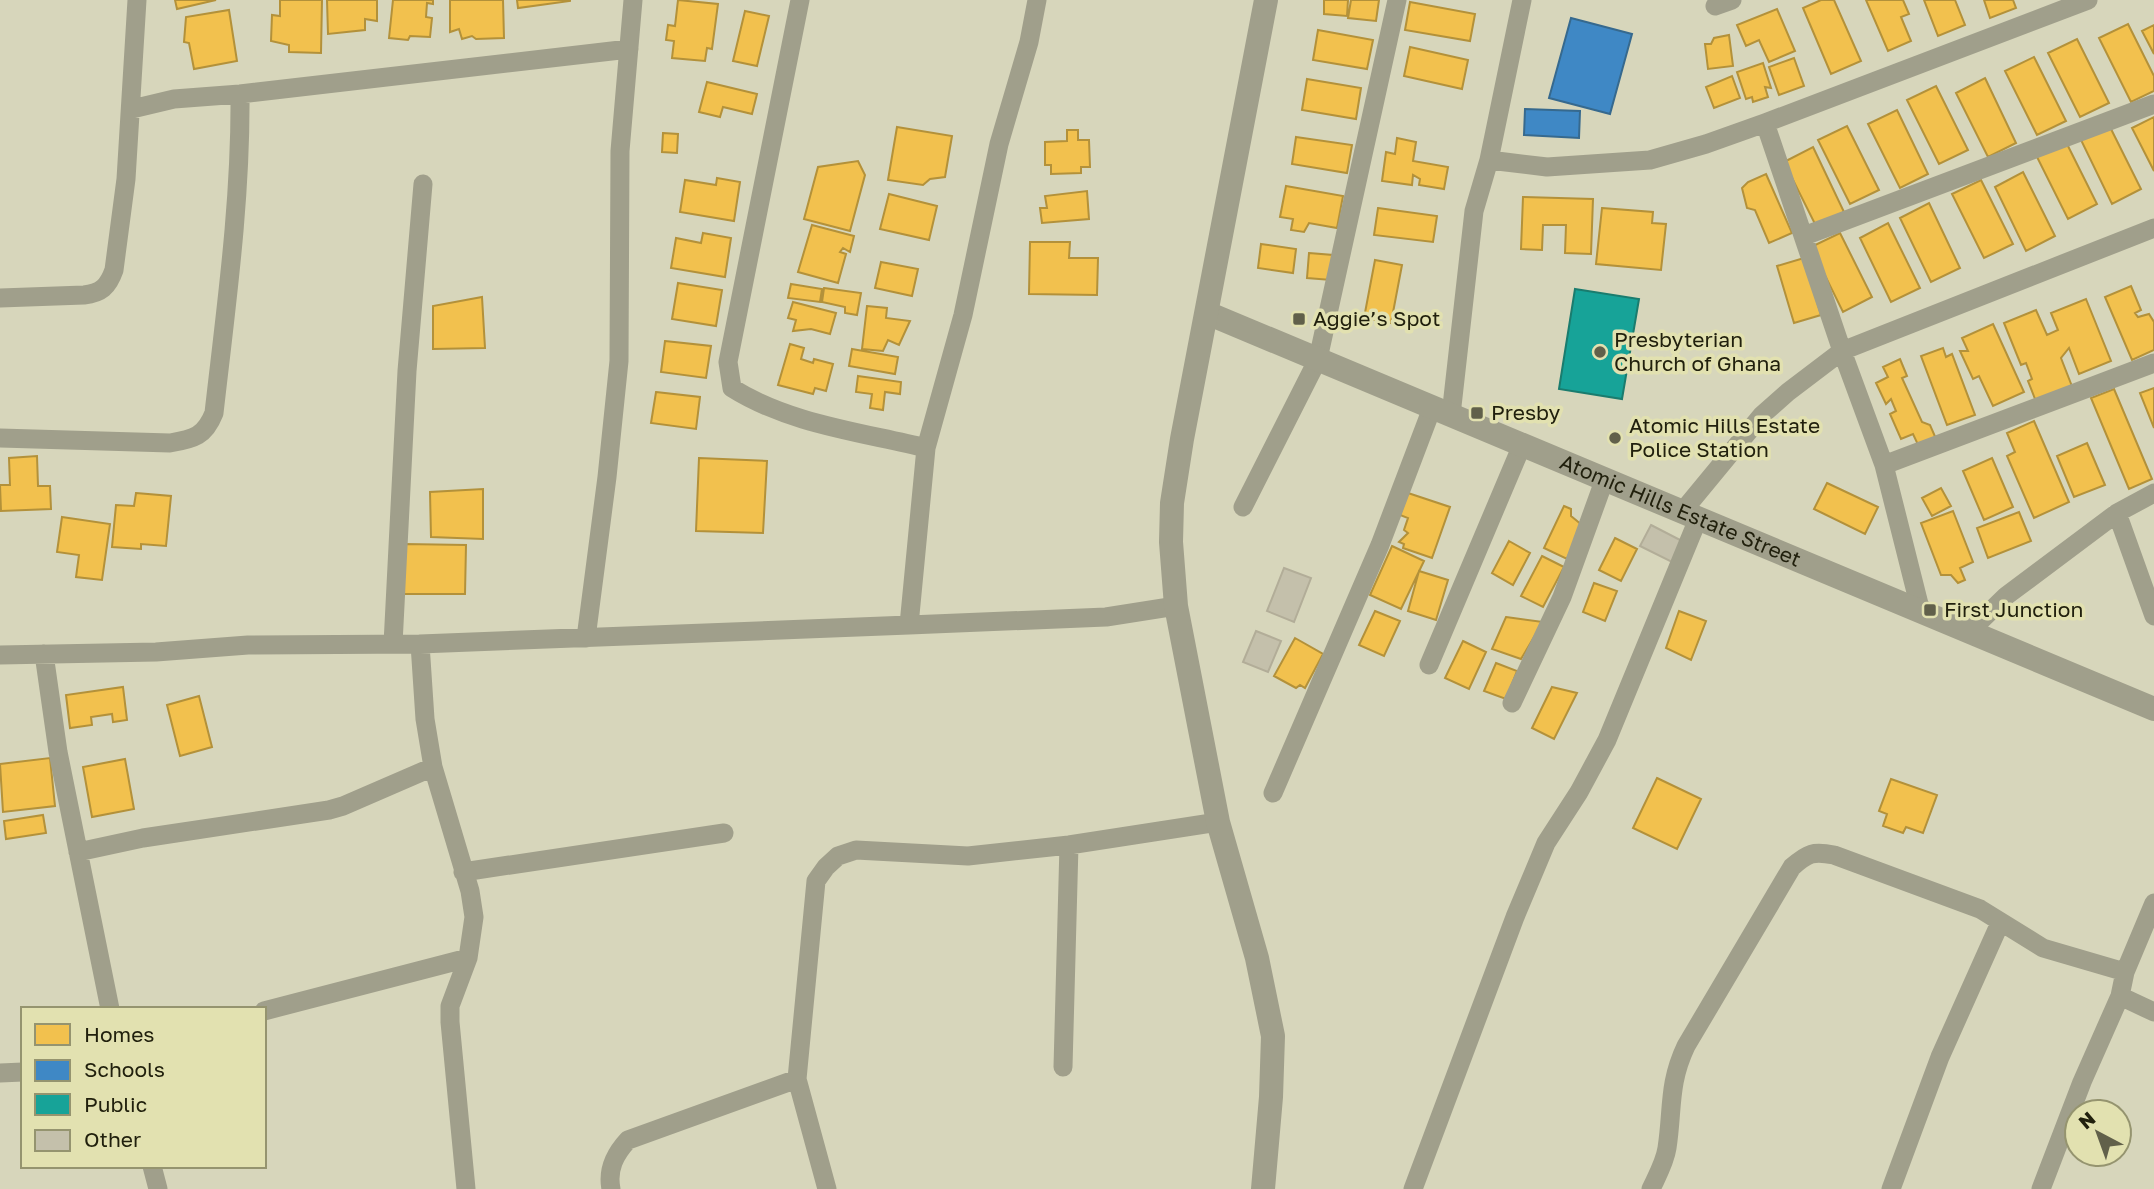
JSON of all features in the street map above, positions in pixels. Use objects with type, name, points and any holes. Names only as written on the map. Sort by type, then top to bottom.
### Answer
[{"type":"street","points":[[0,298],[84,296],[96,294],[110,281],[114,271],[127,178],[136,0]]},
{"type":"street","points":[[586,638],[619,361],[620,151],[633,0]]},
{"type":"street","points":[[800,0],[728,362],[732,388],[752,401],[793,416],[926,448]]},
{"type":"street","points":[[909,625],[926,448],[963,316],[999,144],[1029,42],[1037,0]]},
{"type":"street","points":[[1263,1189],[1273,1036],[1257,958],[1218,822],[1176,606],[1171,542],[1172,503],[1266,0]]},
{"type":"street","points":[[1243,507],[1318,359],[1397,0]]},
{"type":"street","points":[[1273,793],[1380,545],[1442,412],[1475,211],[1489,160],[1522,0]]},
{"type":"street","points":[[1489,160],[1547,167],[1650,160],[1765,123],[2088,0]]},
{"type":"street","points":[[132,109],[174,99],[629,50]]},
{"type":"street","points":[[0,438],[170,443],[195,437],[204,432],[210,424],[214,413],[231,261],[240,140],[240,94]]},
{"type":"street","points":[[1804,236],[2154,104]]},
{"type":"street","points":[[1765,123],[1842,351],[1884,465],[1921,612]]},
{"type":"street","points":[[393,644],[407,371],[423,184]]},
{"type":"street","points":[[1413,1189],[1515,917],[1541,856],[1607,740],[1690,516],[1762,415],[1788,391],[1842,351],[2154,228]]},
{"type":"street","name":"Atomic Hills Estate Street","points":[[1207,313],[2154,709]]},
{"type":"street","points":[[1884,465],[2154,363]]},
{"type":"street","points":[[1429,665],[1522,445]]},
{"type":"street","points":[[1512,703],[1562,597],[1604,481]]},
{"type":"street","points":[[1970,632],[2006,596],[2116,513],[2154,493]]},
{"type":"street","points":[[2116,513],[2154,616]]},
{"type":"street","points":[[0,655],[156,652],[248,645],[421,644],[1105,617],[1176,606]]},
{"type":"street","points":[[421,644],[425,719],[433,767],[470,891],[474,917],[468,958],[450,1006],[466,1189]]},
{"type":"street","points":[[44,654],[58,752],[110,1007]]},
{"type":"street","points":[[78,852],[143,838],[329,810],[433,767]]},
{"type":"street","points":[[827,1189],[797,1079],[816,881],[825,867],[838,856],[856,850],[968,856],[1069,845],[1218,822]]},
{"type":"street","points":[[463,872],[724,834]]},
{"type":"street","points":[[1063,1067],[1069,845]]},
{"type":"street","points":[[1651,1189],[1667,1149],[1670,1103],[1677,1066],[1791,867],[1803,857],[1816,852],[1834,855],[1980,909],[2043,948],[2125,972]]},
{"type":"street","points":[[2042,1189],[2082,1082],[2120,996],[2125,972],[2154,903]]},
{"type":"street","points":[[1891,1189],[1940,1057],[2000,923]]},
{"type":"street","points":[[266,1009],[468,958]]},
{"type":"street","points":[[2120,996],[2154,1012]]},
{"type":"street","points":[[0,1073],[21,1072]]},
{"type":"street","points":[[611,1189],[615,1154],[628,1140],[797,1079]]},
{"type":"street","points":[[153,1168],[158,1189]]},
{"type":"building: Homes","points":[[175,0],[216,0],[177,9]]},
{"type":"building: Homes","points":[[280,0],[322,0],[321,53],[289,52],[289,45],[271,41],[272,15],[280,16]]},
{"type":"building: Homes","points":[[327,0],[377,0],[377,21],[365,19],[365,30],[328,34]]},
{"type":"building: Homes","points":[[393,0],[433,0],[433,4],[427,3],[426,17],[432,18],[430,37],[410,36],[408,40],[389,38]]},
{"type":"building: Homes","points":[[450,0],[503,0],[504,38],[476,39],[472,36],[462,39],[459,29],[450,32]]},
{"type":"building: Homes","points":[[517,0],[570,0],[570,1],[518,8]]},
{"type":"building: Homes","points":[[678,0],[718,4],[712,49],[707,48],[705,61],[672,58],[674,41],[666,40],[668,25],[675,26]]},
{"type":"building: Homes","points":[[1324,0],[1348,0],[1347,16],[1324,14]]},
{"type":"building: Homes","points":[[1351,0],[1379,0],[1376,21],[1348,18]]},
{"type":"building: Homes","points":[[1821,0],[1834,0],[1861,61],[1831,74],[1803,8]]},
{"type":"building: Homes","points":[[1866,0],[1903,0],[1909,14],[1901,17],[1911,41],[1888,51]]},
{"type":"building: Homes","points":[[1924,0],[1955,0],[1965,25],[1938,36]]},
{"type":"building: Homes","points":[[1984,0],[2013,0],[2016,8],[1990,18]]},
{"type":"building: Homes","points":[[1410,2],[1475,14],[1470,41],[1405,30]]},
{"type":"building: Homes","points":[[1777,9],[1795,51],[1769,62],[1759,40],[1746,46],[1737,25]]},
{"type":"building: Homes","points":[[229,10],[237,61],[194,69],[189,43],[184,42],[186,17]]},
{"type":"building: Homes","points":[[745,11],[769,16],[757,66],[733,61]]},
{"type":"building: Homes","points":[[2128,24],[2154,76],[2154,91],[2131,102],[2099,38]]},
{"type":"building: Homes","points":[[2154,25],[2154,54],[2142,31]]},
{"type":"building: Homes","points":[[1318,30],[1373,40],[1367,69],[1313,60]]},
{"type":"building: Homes","points":[[1729,35],[1733,66],[1708,69],[1705,44],[1711,44],[1714,38]]},
{"type":"building: Homes","points":[[2077,39],[2109,103],[2080,117],[2048,53]]},
{"type":"building: Homes","points":[[1410,47],[1468,60],[1462,89],[1404,76]]},
{"type":"building: Homes","points":[[2034,57],[2066,121],[2037,135],[2005,71]]},
{"type":"building: Homes","points":[[1794,58],[1804,86],[1779,95],[1769,67]]},
{"type":"building: Homes","points":[[1763,63],[1771,88],[1765,87],[1768,97],[1753,102],[1752,97],[1746,99],[1737,72]]},
{"type":"building: Homes","points":[[1732,76],[1740,98],[1714,108],[1706,87]]},
{"type":"building: Homes","points":[[1985,78],[2016,143],[1988,157],[1956,93]]},
{"type":"building: Homes","points":[[1307,79],[1361,88],[1356,119],[1302,110]]},
{"type":"building: Homes","points":[[707,82],[757,94],[752,114],[723,107],[720,117],[699,112]]},
{"type":"building: Homes","points":[[1936,86],[1968,150],[1939,164],[1907,100]]},
{"type":"building: Homes","points":[[1897,110],[1928,174],[1900,188],[1868,124]]},
{"type":"building: Homes","points":[[2154,117],[2154,171],[2132,128]]},
{"type":"building: Homes","points":[[2109,125],[2141,189],[2112,204],[2081,140]]},
{"type":"building: Homes","points":[[1847,126],[1879,190],[1850,204],[1818,140]]},
{"type":"building: Homes","points":[[897,127],[952,136],[945,177],[930,179],[923,185],[888,180]]},
{"type":"building: Homes","points":[[1067,130],[1078,130],[1078,140],[1089,140],[1090,167],[1081,167],[1081,173],[1051,174],[1051,165],[1045,165],[1045,142],[1067,141]]},
{"type":"building: Homes","points":[[663,133],[678,134],[677,153],[662,152]]},
{"type":"building: Homes","points":[[1296,137],[1352,145],[1347,173],[1292,164]]},
{"type":"building: Homes","points":[[1397,138],[1416,142],[1413,161],[1448,167],[1444,189],[1419,185],[1420,179],[1413,175],[1412,185],[1382,181],[1386,152],[1395,154]]},
{"type":"building: Homes","points":[[2065,140],[2097,204],[2068,219],[2036,155]]},
{"type":"building: Homes","points":[[1813,147],[1844,212],[1816,226],[1784,162]]},
{"type":"building: Homes","points":[[858,161],[865,175],[850,231],[804,219],[818,167]]},
{"type":"building: Homes","points":[[2023,172],[2055,236],[2026,251],[1995,187]]},
{"type":"building: Homes","points":[[1766,174],[1792,233],[1769,243],[1755,210],[1747,208],[1742,188],[1748,182]]},
{"type":"building: Homes","points":[[717,178],[740,182],[734,221],[680,212],[685,180],[716,185]]},
{"type":"building: Homes","points":[[1981,180],[2013,244],[1984,258],[1952,194]]},
{"type":"building: Homes","points":[[1286,186],[1343,196],[1337,228],[1309,223],[1304,232],[1291,230],[1293,219],[1280,217]]},
{"type":"building: Homes","points":[[1087,191],[1089,219],[1042,223],[1040,208],[1047,208],[1045,196]]},
{"type":"building: Homes","points":[[889,194],[937,206],[929,240],[880,229]]},
{"type":"building: Homes","points":[[1523,197],[1593,199],[1591,254],[1565,253],[1566,225],[1543,225],[1542,250],[1521,249]]},
{"type":"building: Homes","points":[[1929,203],[1960,268],[1931,282],[1900,218]]},
{"type":"building: Homes","points":[[1378,208],[1437,216],[1433,242],[1374,235]]},
{"type":"building: Homes","points":[[1602,208],[1653,212],[1652,223],[1666,224],[1661,270],[1596,264]]},
{"type":"building: Homes","points":[[1888,223],[1920,288],[1891,302],[1860,238]]},
{"type":"building: Homes","points":[[812,225],[854,236],[850,252],[843,248],[840,252],[846,254],[838,283],[798,272]]},
{"type":"building: Homes","points":[[703,233],[731,238],[725,277],[671,268],[676,238],[701,243]]},
{"type":"building: Homes","points":[[1840,233],[1872,297],[1843,312],[1811,247]]},
{"type":"building: Homes","points":[[1030,242],[1070,242],[1069,258],[1098,258],[1097,295],[1029,294]]},
{"type":"building: Homes","points":[[1261,244],[1296,249],[1293,273],[1258,268]]},
{"type":"building: Homes","points":[[1309,253],[1333,255],[1331,280],[1307,278]]},
{"type":"building: Homes","points":[[1804,258],[1821,315],[1794,323],[1777,266]]},
{"type":"building: Homes","points":[[1375,260],[1402,265],[1391,323],[1364,318]]},
{"type":"building: Homes","points":[[881,262],[918,269],[912,296],[875,288]]},
{"type":"building: Homes","points":[[678,283],[722,290],[716,326],[672,319]]},
{"type":"building: Homes","points":[[791,284],[822,289],[820,302],[788,298]]},
{"type":"building: Homes","points":[[2131,286],[2141,310],[2135,313],[2138,317],[2149,314],[2154,322],[2154,350],[2132,360],[2105,297]]},
{"type":"building: Homes","points":[[824,288],[861,293],[857,315],[845,313],[845,307],[822,302]]},
{"type":"building: Homes","points":[[482,297],[485,348],[433,349],[433,306]]},
{"type":"building: Homes","points":[[2086,299],[2111,361],[2079,374],[2069,348],[2061,358],[2073,389],[2037,404],[2028,381],[2032,379],[2026,363],[2021,365],[2004,323],[2036,310],[2047,335],[2058,330],[2051,313]]},
{"type":"building: Homes","points":[[793,302],[836,313],[830,334],[811,329],[793,331],[796,320],[788,318]]},
{"type":"building: Homes","points":[[867,306],[887,308],[886,318],[910,321],[899,345],[888,340],[883,351],[862,349]]},
{"type":"building: Homes","points":[[1993,324],[2024,392],[1993,406],[1979,376],[1973,379],[1960,351],[1968,351],[1962,338]]},
{"type":"building: Homes","points":[[665,341],[711,346],[706,378],[661,372]]},
{"type":"building: Homes","points":[[790,344],[804,348],[801,359],[833,364],[826,391],[815,388],[813,394],[778,385]]},
{"type":"building: Homes","points":[[1943,348],[1946,357],[1952,354],[1975,415],[1947,425],[1921,356]]},
{"type":"building: Homes","points":[[852,349],[898,357],[895,374],[849,366]]},
{"type":"building: Homes","points":[[1900,359],[1907,376],[1902,378],[1922,422],[1930,425],[1937,441],[1920,449],[1913,434],[1901,439],[1890,414],[1896,411],[1891,399],[1886,404],[1876,383],[1888,377],[1883,367]]},
{"type":"building: Homes","points":[[858,376],[901,382],[900,394],[885,392],[883,410],[870,408],[872,394],[856,392]]},
{"type":"building: Homes","points":[[2154,388],[2154,428],[2140,393]]},
{"type":"building: Homes","points":[[2114,389],[2152,479],[2129,489],[2091,398]]},
{"type":"building: Homes","points":[[656,392],[700,397],[696,429],[651,423]]},
{"type":"building: Homes","points":[[2034,421],[2069,502],[2034,518],[2007,456],[2015,452],[2007,433]]},
{"type":"building: Homes","points":[[2087,443],[2105,485],[2074,497],[2057,456]]},
{"type":"building: Homes","points":[[37,456],[38,486],[50,486],[51,509],[1,511],[0,485],[10,485],[9,458]]},
{"type":"building: Homes","points":[[699,458],[767,461],[763,533],[696,531]]},
{"type":"building: Homes","points":[[1992,458],[2013,507],[1984,520],[1963,471]]},
{"type":"building: Homes","points":[[1827,483],[1878,507],[1865,534],[1814,509]]},
{"type":"building: Homes","points":[[1941,488],[1951,506],[1932,516],[1922,498]]},
{"type":"building: Homes","points":[[483,489],[483,539],[431,537],[430,492]]},
{"type":"building: Homes","points":[[136,493],[171,496],[166,546],[141,544],[141,549],[112,547],[116,505],[134,506]]},
{"type":"building: Homes","points":[[1408,493],[1450,507],[1432,558],[1403,548],[1404,544],[1399,542],[1408,533],[1404,530],[1408,518],[1400,515]]},
{"type":"building: Homes","points":[[1564,506],[1571,509],[1571,516],[1582,525],[1567,559],[1544,548]]},
{"type":"building: Homes","points":[[1953,511],[1973,562],[1960,568],[1965,580],[1958,583],[1951,575],[1941,575],[1921,523]]},
{"type":"building: Homes","points":[[2019,512],[2031,541],[1988,558],[1977,528]]},
{"type":"building: Homes","points":[[62,517],[110,524],[102,580],[76,577],[79,555],[57,552]]},
{"type":"building: Homes","points":[[1615,538],[1637,549],[1621,581],[1599,570]]},
{"type":"building: Homes","points":[[1509,541],[1530,553],[1513,585],[1492,573]]},
{"type":"building: Homes","points":[[404,544],[466,545],[465,594],[403,594]]},
{"type":"building: Homes","points":[[1392,546],[1424,561],[1401,609],[1370,595]]},
{"type":"building: Homes","points":[[1542,556],[1564,567],[1543,607],[1521,596]]},
{"type":"building: Homes","points":[[1419,571],[1448,580],[1436,620],[1408,611]]},
{"type":"building: Homes","points":[[1594,583],[1617,591],[1605,621],[1583,612]]},
{"type":"building: Homes","points":[[1375,611],[1400,621],[1384,656],[1359,645]]},
{"type":"building: Homes","points":[[1679,611],[1706,621],[1691,660],[1666,648]]},
{"type":"building: Homes","points":[[1506,617],[1543,622],[1521,659],[1492,649]]},
{"type":"building: Homes","points":[[1295,638],[1323,654],[1305,688],[1300,685],[1296,688],[1274,676]]},
{"type":"building: Homes","points":[[1463,641],[1486,652],[1469,689],[1445,678]]},
{"type":"building: Homes","points":[[1496,663],[1517,671],[1506,699],[1484,691]]},
{"type":"building: Homes","points":[[123,687],[127,720],[113,722],[112,714],[91,717],[92,725],[70,728],[66,695]]},
{"type":"building: Homes","points":[[1552,687],[1577,693],[1554,739],[1532,728]]},
{"type":"building: Homes","points":[[199,696],[212,747],[180,756],[167,705]]},
{"type":"building: Homes","points":[[50,758],[55,806],[3,812],[0,764]]},
{"type":"building: Homes","points":[[125,759],[134,809],[92,817],[83,767]]},
{"type":"building: Homes","points":[[1657,778],[1701,799],[1677,849],[1633,828]]},
{"type":"building: Homes","points":[[1891,779],[1937,795],[1923,833],[1906,827],[1903,833],[1883,826],[1887,814],[1879,811]]},
{"type":"building: Homes","points":[[43,815],[46,833],[6,839],[4,821]]},
{"type":"building: Schools","points":[[1571,18],[1632,34],[1610,114],[1549,98]]},
{"type":"building: Schools","points":[[1525,109],[1580,111],[1579,138],[1524,135]]},
{"type":"building: Public","points":[[1575,289],[1639,299],[1622,399],[1559,389]]},
{"type":"building: Other","points":[[1651,525],[1684,542],[1674,563],[1640,546]]},
{"type":"building: Other","points":[[1284,568],[1311,578],[1294,622],[1267,611]]},
{"type":"building: Other","points":[[1256,631],[1281,641],[1268,672],[1243,662]]},
{"type":"place","name":"Aggie’s Spot","points":[[1299,319]]},
{"type":"place","name":"Presbyterian Church of Ghana","points":[[1600,352]]},
{"type":"place","name":"Presby","points":[[1477,413]]},
{"type":"place","name":"Atomic Hills Estate Police Station","points":[[1615,438]]},
{"type":"place","name":"First Junction","points":[[1930,610]]}]
